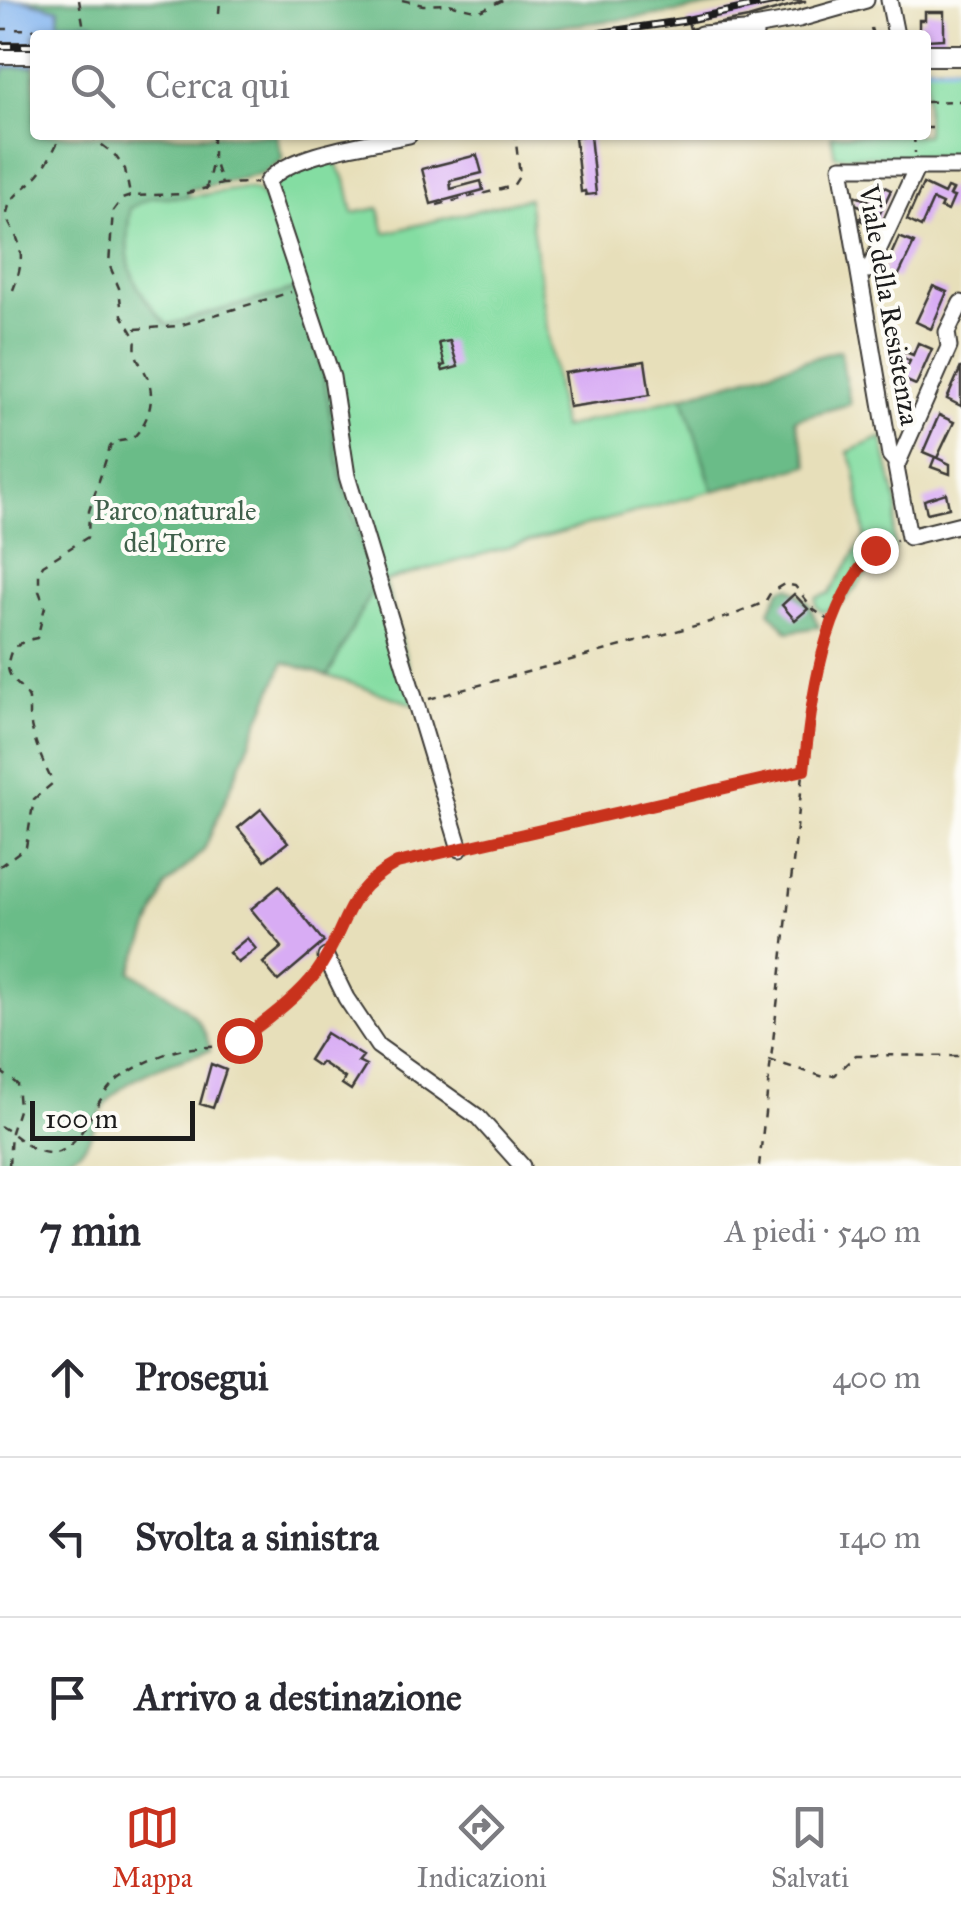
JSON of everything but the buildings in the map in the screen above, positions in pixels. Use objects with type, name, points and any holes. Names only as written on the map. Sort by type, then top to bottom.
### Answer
[{"type":"main road","points":[[0,53],[30,53]]},
{"type":"main road","points":[[931,55],[961,55]]},
{"type":"street","points":[[753,30],[866,0]]},
{"type":"street","points":[[889,0],[895,30]]},
{"type":"street","points":[[785,30],[810,16]]},
{"type":"street","points":[[388,140],[297,162],[278,171],[267,182],[332,377],[347,476],[460,849]]},
{"type":"street","name":"Viale della Resistenza","points":[[897,463],[890,455],[842,167],[961,167]]},
{"type":"street","name":"Viale della Resistenza","points":[[868,270],[916,167]]},
{"type":"street","name":"Viale della Resistenza","points":[[902,538],[897,463],[955,344],[948,332],[961,303]]},
{"type":"street","points":[[902,538],[961,524]]},
{"type":"street","points":[[326,956],[346,998],[378,1046],[478,1117],[522,1166]]},
{"type":"path","points":[[79,0],[85,30]]},
{"type":"path","points":[[219,13],[220,0]]},
{"type":"path","points":[[402,0],[480,11],[503,0]]},
{"type":"path","points":[[0,29],[30,30]]},
{"type":"path","points":[[931,102],[961,101]]},
{"type":"path","points":[[13,290],[22,248],[7,220],[8,210],[13,198],[46,164],[58,140]]},
{"type":"path","points":[[95,140],[114,154],[124,169],[131,196]]},
{"type":"path","points":[[206,190],[214,140]]},
{"type":"path","points":[[437,205],[514,186],[520,175],[516,140]]},
{"type":"path","points":[[914,140],[916,167]]},
{"type":"path","points":[[213,158],[222,184]]},
{"type":"path","points":[[0,866],[26,847],[34,799],[53,783],[39,756],[30,702],[26,694],[6,681],[4,656],[16,643],[37,638],[44,601],[37,582],[44,565],[88,537],[89,511],[110,447],[114,442],[132,439],[150,416],[146,404],[150,392],[148,379],[134,356],[136,338],[122,315],[119,288],[109,264],[113,211],[122,199],[131,196],[267,182]]},
{"type":"path","points":[[133,330],[178,326],[302,288]]},
{"type":"path","points":[[759,1166],[810,712],[844,593],[875,550],[902,538]]},
{"type":"path","points":[[418,702],[732,616],[765,602],[784,584],[795,586],[824,619],[834,623]]},
{"type":"path","points":[[0,1126],[39,1151],[54,1153],[68,1148],[102,1093],[117,1080],[160,1056],[239,1040],[300,990],[326,956],[361,888],[397,863],[804,770]]},
{"type":"path","points":[[769,1060],[824,1078],[835,1075],[856,1054],[961,1056]]},
{"type":"path","points":[[0,1071],[17,1084],[19,1107],[11,1132],[9,1166]]},
{"type":"green space","points":[[23,0],[744,0],[582,24],[501,30],[94,30],[94,23],[57,22],[58,9]]},
{"type":"green space","points":[[931,65],[961,65],[961,157],[835,156],[832,140],[931,140]]},
{"type":"green space","name":"Parco naturale del Torre","points":[[30,66],[30,140],[277,140],[283,159],[262,174],[189,190],[187,197],[152,197],[130,208],[128,259],[136,284],[167,325],[297,289],[323,372],[341,476],[375,584],[328,676],[284,662],[204,850],[166,886],[131,972],[191,1013],[210,1050],[151,1071],[118,1091],[103,1109],[86,1144],[70,1157],[23,1166],[0,1166],[0,80],[5,68]]},
{"type":"green space","points":[[333,159],[346,180],[353,213],[379,208],[385,233],[528,198],[562,428],[683,396],[713,491],[385,581],[419,706],[328,676],[349,633],[341,476],[323,372],[296,289],[167,325],[136,284],[128,259],[130,208],[152,197],[255,190],[264,198],[278,234],[274,181],[300,168]]},
{"type":"green space","points":[[840,350],[850,404],[795,419],[809,465],[713,491],[683,396]]},
{"type":"green space","points":[[882,437],[898,509],[893,534],[895,550],[874,565],[842,603],[822,612],[816,607],[816,598],[830,593],[865,537],[855,469],[848,452]]},
{"type":"green space","points":[[790,587],[808,602],[819,627],[788,632],[769,611],[781,589]]},
{"type":"water","points":[[0,0],[23,0],[59,9],[58,22],[94,23],[94,30],[30,30],[30,66],[5,68],[0,80]]},
{"type":"waterway","points":[[931,67],[961,67]]},
{"type":"railway","points":[[620,30],[782,0]]},
{"type":"railway","points":[[0,46],[30,46]]},
{"type":"route","points":[[239,1040],[314,975],[361,888],[397,863],[804,770],[810,712],[828,638],[844,593],[875,550]]}]
